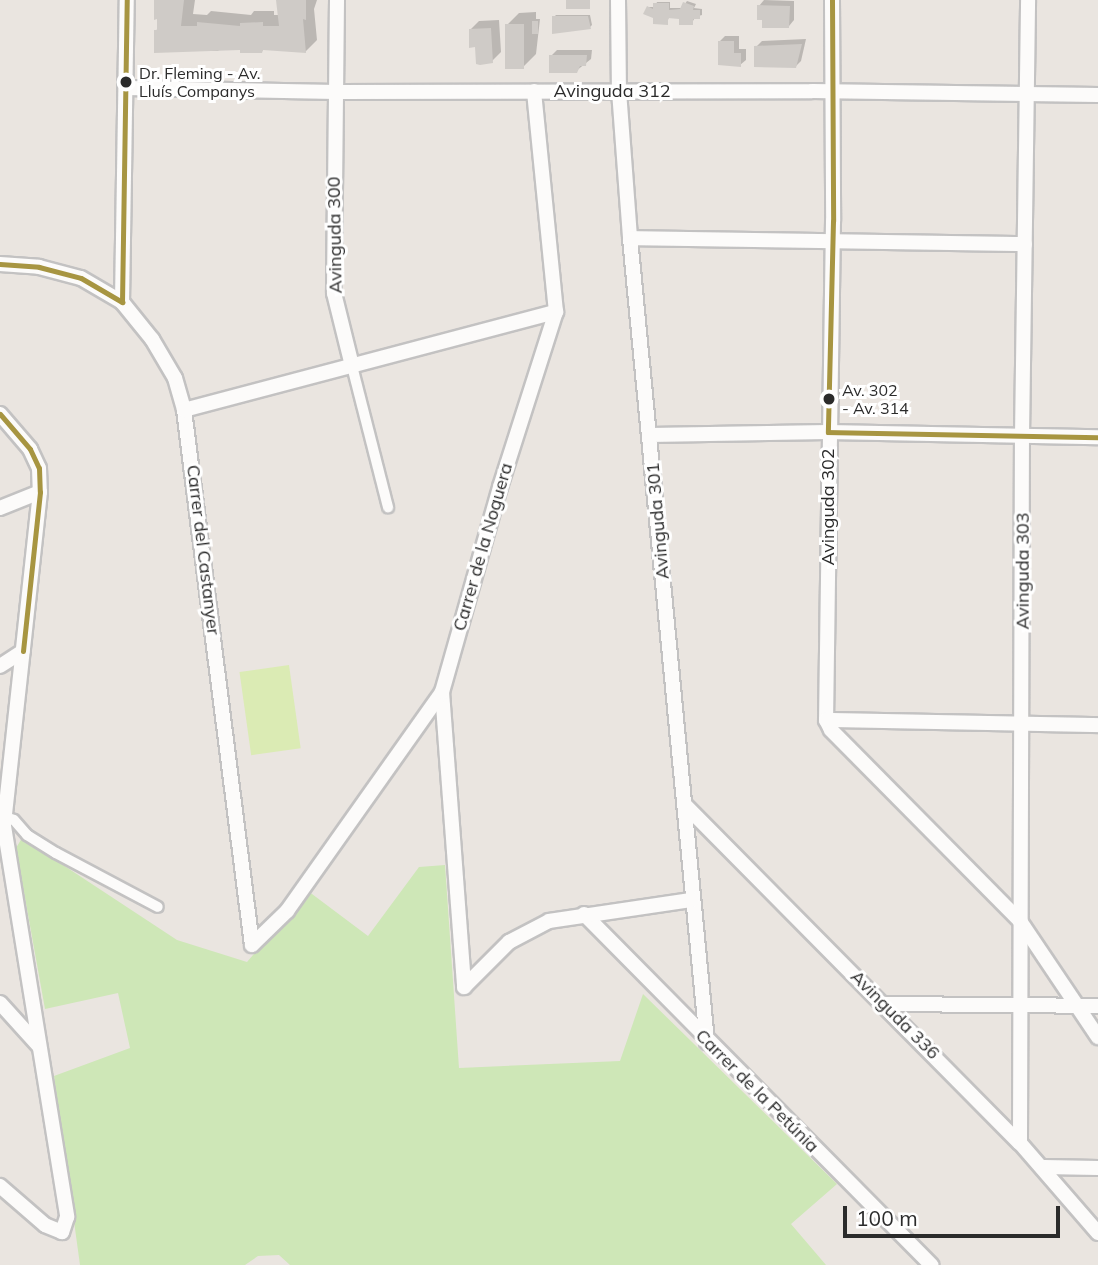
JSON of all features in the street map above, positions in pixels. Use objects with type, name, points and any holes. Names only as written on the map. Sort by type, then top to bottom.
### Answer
[{"type":"street","points":[[122,302],[127,0]]},
{"type":"street","name":"Avinguda 300","points":[[337,0],[334,293],[388,507]]},
{"type":"street","name":"Avinguda 301","points":[[618,0],[619,91],[630,238],[707,1042]]},
{"type":"street","name":"Avinguda 302","points":[[826,720],[832,0]]},
{"type":"street","name":"Avinguda 303","points":[[1020,1143],[1022,436],[1029,94],[1028,0]]},
{"type":"street","name":"Avinguda 312","points":[[126,88],[336,92],[831,91],[1098,95]]},
{"type":"street","name":"Carrer de la Noguera","points":[[252,945],[287,911],[442,692],[500,486],[556,312],[534,92]]},
{"type":"street","points":[[630,238],[1025,244]]},
{"type":"street","name":"Carrer del Castanyer","points":[[0,264],[39,267],[81,278],[122,302],[152,339],[175,378],[184,410],[252,945]]},
{"type":"street","points":[[184,410],[556,312]]},
{"type":"street","points":[[0,414],[30,449],[39,467],[40,492],[5,822],[66,1217],[62,1232],[45,1225],[0,1186]]},
{"type":"street","points":[[650,435],[828,432],[1098,437]]},
{"type":"street","points":[[0,508],[40,492]]},
{"type":"street","points":[[0,666],[23,652]]},
{"type":"street","points":[[442,692],[464,987],[509,942],[549,921],[692,900]]},
{"type":"street","points":[[1098,725],[826,720],[831,730],[1020,921],[1098,1037]]},
{"type":"street","name":"Avinguda 336","points":[[684,804],[1044,1167],[1098,1233]]},
{"type":"street","points":[[5,822],[14,820],[27,835],[56,853],[158,907]]},
{"type":"street","name":"Carrer de la Petúnia","points":[[584,915],[931,1265]]},
{"type":"street","points":[[0,1003],[39,1046]]},
{"type":"street","points":[[884,1004],[1098,1006]]},
{"type":"street","points":[[1044,1167],[1098,1168]]},
{"type":"green space","points":[[289,665],[301,748],[251,755],[239,672]]},
{"type":"green space","points":[[22,838],[177,940],[247,962],[308,891],[368,936],[419,867],[445,865],[459,1068],[620,1061],[643,994],[837,1184],[791,1224],[826,1265],[290,1265],[279,1255],[258,1256],[245,1265],[80,1265],[54,1076],[130,1048],[118,993],[45,1009],[16,848]]},
{"type":"building","points":[[154,0],[184,0],[181,26],[197,26],[197,22],[240,26],[240,23],[263,22],[263,26],[279,26],[276,0],[306,0],[306,20],[303,19],[306,53],[263,50],[262,53],[240,53],[240,50],[154,53],[157,19],[154,20]]},
{"type":"building","points":[[566,0],[590,0],[590,9],[566,9]]},
{"type":"building","points":[[683,2],[694,6],[693,10],[700,10],[700,19],[693,19],[693,25],[679,25],[679,19],[668,18],[668,25],[653,24],[653,18],[643,14],[647,6],[653,9],[653,3],[669,3],[669,10],[680,9]]},
{"type":"building","points":[[757,5],[790,6],[789,28],[762,28],[762,20],[757,20]]},
{"type":"building","points":[[552,16],[588,16],[591,29],[552,34]]},
{"type":"building","points":[[532,21],[538,21],[538,34],[532,34]]},
{"type":"building","points":[[505,24],[524,24],[524,69],[505,69]]},
{"type":"building","points":[[491,28],[493,63],[476,64],[475,47],[469,48],[469,29]]},
{"type":"building","points":[[718,41],[734,41],[734,53],[741,53],[741,67],[718,65]]},
{"type":"building","points":[[802,44],[796,68],[754,67],[754,46]]},
{"type":"building","points":[[549,55],[587,55],[586,66],[580,66],[577,73],[549,73]]},
{"type":"transit line","points":[[122,302],[127,0]]},
{"type":"transit line","points":[[832,0],[833,221],[828,432],[1098,437]]},
{"type":"transit line","points":[[0,264],[39,267],[81,278],[122,302]]},
{"type":"transit line","points":[[0,414],[30,449],[39,468],[40,492],[23,651]]},
{"type":"place","name":"Dr. Fleming - Av. Lluís Companys","points":[[126,82]]},
{"type":"place","name":"Av. 302 - Av. 314","points":[[829,399]]}]
